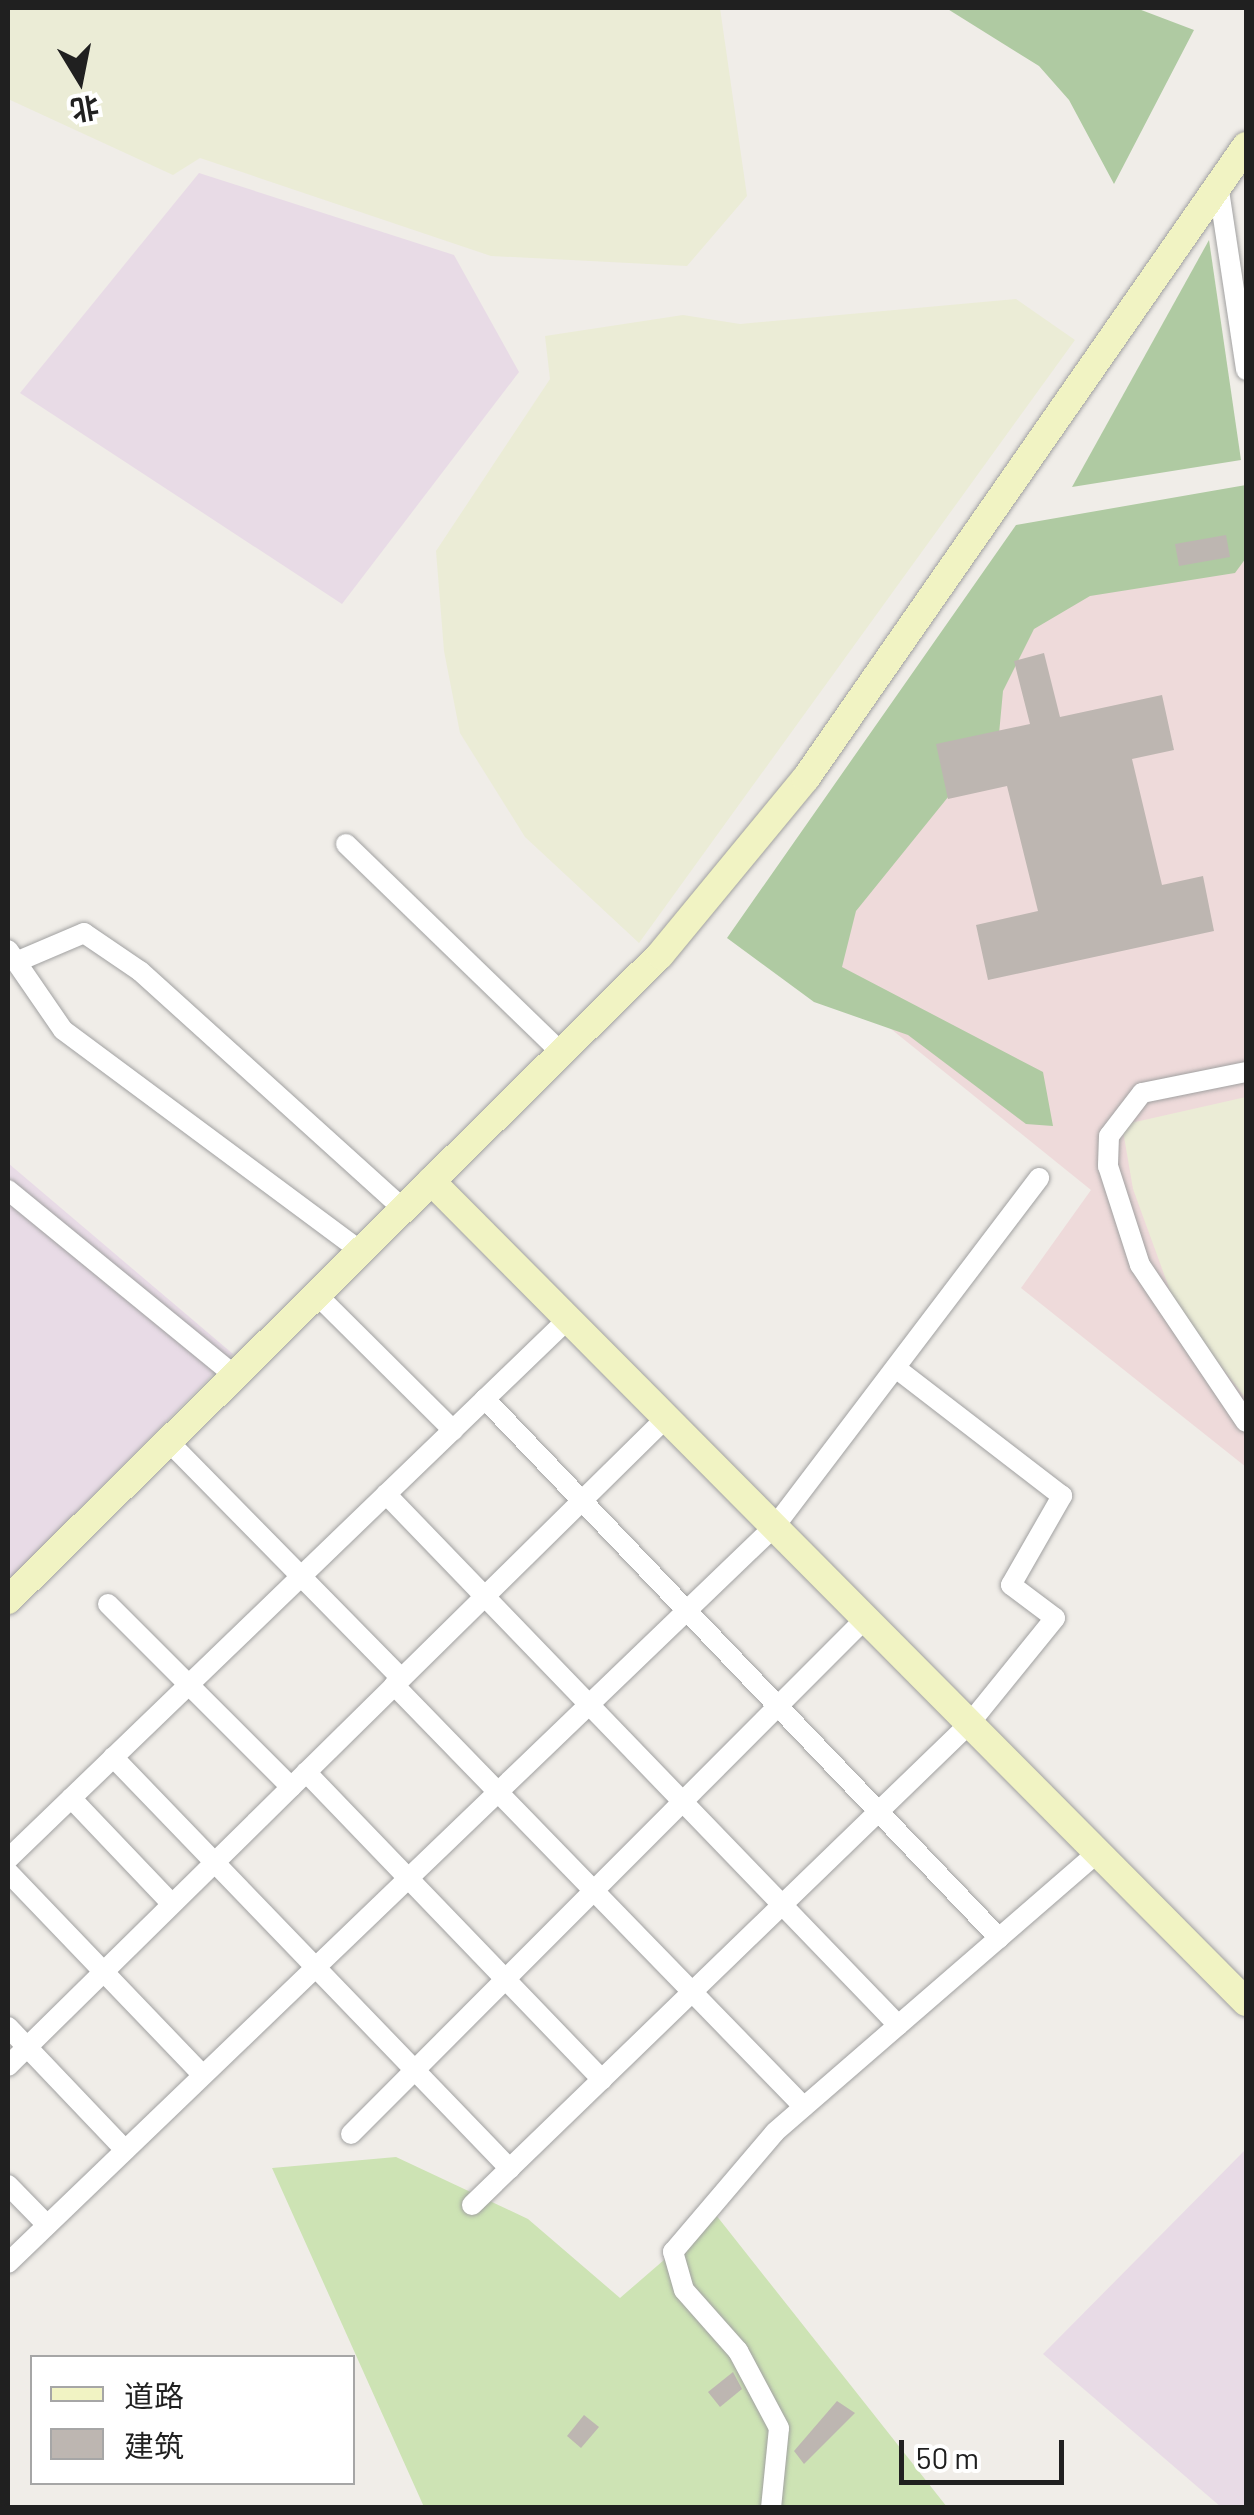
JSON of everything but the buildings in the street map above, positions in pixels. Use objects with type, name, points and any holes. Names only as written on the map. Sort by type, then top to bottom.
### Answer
[{"type":"street","points":[[8,1600],[660,954],[806,778],[1246,146]]},
{"type":"street","points":[[1218,184],[1243,321],[1246,370]]},
{"type":"street","points":[[346,844],[561,1052]]},
{"type":"street","points":[[361,1250],[63,1030],[12,956],[84,933],[140,971],[404,1209]]},
{"type":"street","points":[[1246,1072],[1142,1093],[1109,1136],[1108,1166],[1140,1265],[1246,1422]]},
{"type":"street","points":[[8,2262],[776,1526],[1039,1178]]},
{"type":"street","points":[[430,1181],[1246,2002]]},
{"type":"street","points":[[8,1190],[235,1376]]},
{"type":"street","points":[[316,1295],[453,1430]]},
{"type":"street","points":[[8,1859],[569,1318]]},
{"type":"street","points":[[472,2205],[970,1724],[1055,1618],[1011,1585],[1062,1496],[896,1368]]},
{"type":"street","points":[[486,1399],[998,1938]]},
{"type":"street","points":[[8,2066],[667,1417]]},
{"type":"street","points":[[169,1442],[303,1575],[500,1791],[804,2106]]},
{"type":"street","points":[[386,1494],[898,2025]]},
{"type":"street","points":[[108,1604],[407,1879],[602,2080]]},
{"type":"street","points":[[351,2134],[866,1618]]},
{"type":"street","points":[[113,1758],[510,2168]]},
{"type":"street","points":[[71,1798],[172,1904]]},
{"type":"street","points":[[771,2508],[779,2428],[738,2351],[684,2290],[673,2252],[804,2106],[1098,1852]]},
{"type":"street","points":[[8,1872],[203,2075]]},
{"type":"street","points":[[8,2026],[125,2150]]},
{"type":"street","points":[[8,2185],[47,2225]]},
{"type":"shaded area","points":[[199,173],[454,255],[519,372],[342,604],[20,393]]},
{"type":"shaded area","points":[[1246,504],[1246,1467],[1021,1288],[1091,1190],[773,934],[1035,548]]},
{"type":"shaded area","points":[[8,1163],[233,1354],[8,1581]]},
{"type":"shaded area","points":[[1246,2149],[1246,2507],[1221,2507],[1043,2354]]},
{"type":"green space","points":[[8,8],[720,8],[747,196],[687,266],[491,256],[200,158],[173,175],[8,99]]},
{"type":"green space","points":[[946,8],[1136,8],[1194,30],[1114,184],[1069,100],[1039,66]]},
{"type":"green space","points":[[1209,240],[1241,460],[1072,487]]},
{"type":"green space","points":[[1016,299],[1075,340],[639,943],[525,837],[460,733],[444,651],[436,551],[550,379],[545,336],[683,315],[740,324]]},
{"type":"green space","points":[[1246,485],[1246,558],[1235,573],[1090,596],[1034,629],[1003,691],[999,734],[856,911],[842,967],[1043,1072],[1053,1126],[1026,1124],[908,1035],[814,1002],[727,938],[1016,525]]},
{"type":"green space","points":[[1246,1097],[1246,1399],[1176,1307],[1133,1189],[1122,1125]]},
{"type":"green space","points":[[396,2157],[528,2219],[620,2298],[716,2215],[947,2507],[424,2507],[272,2168]]}]
